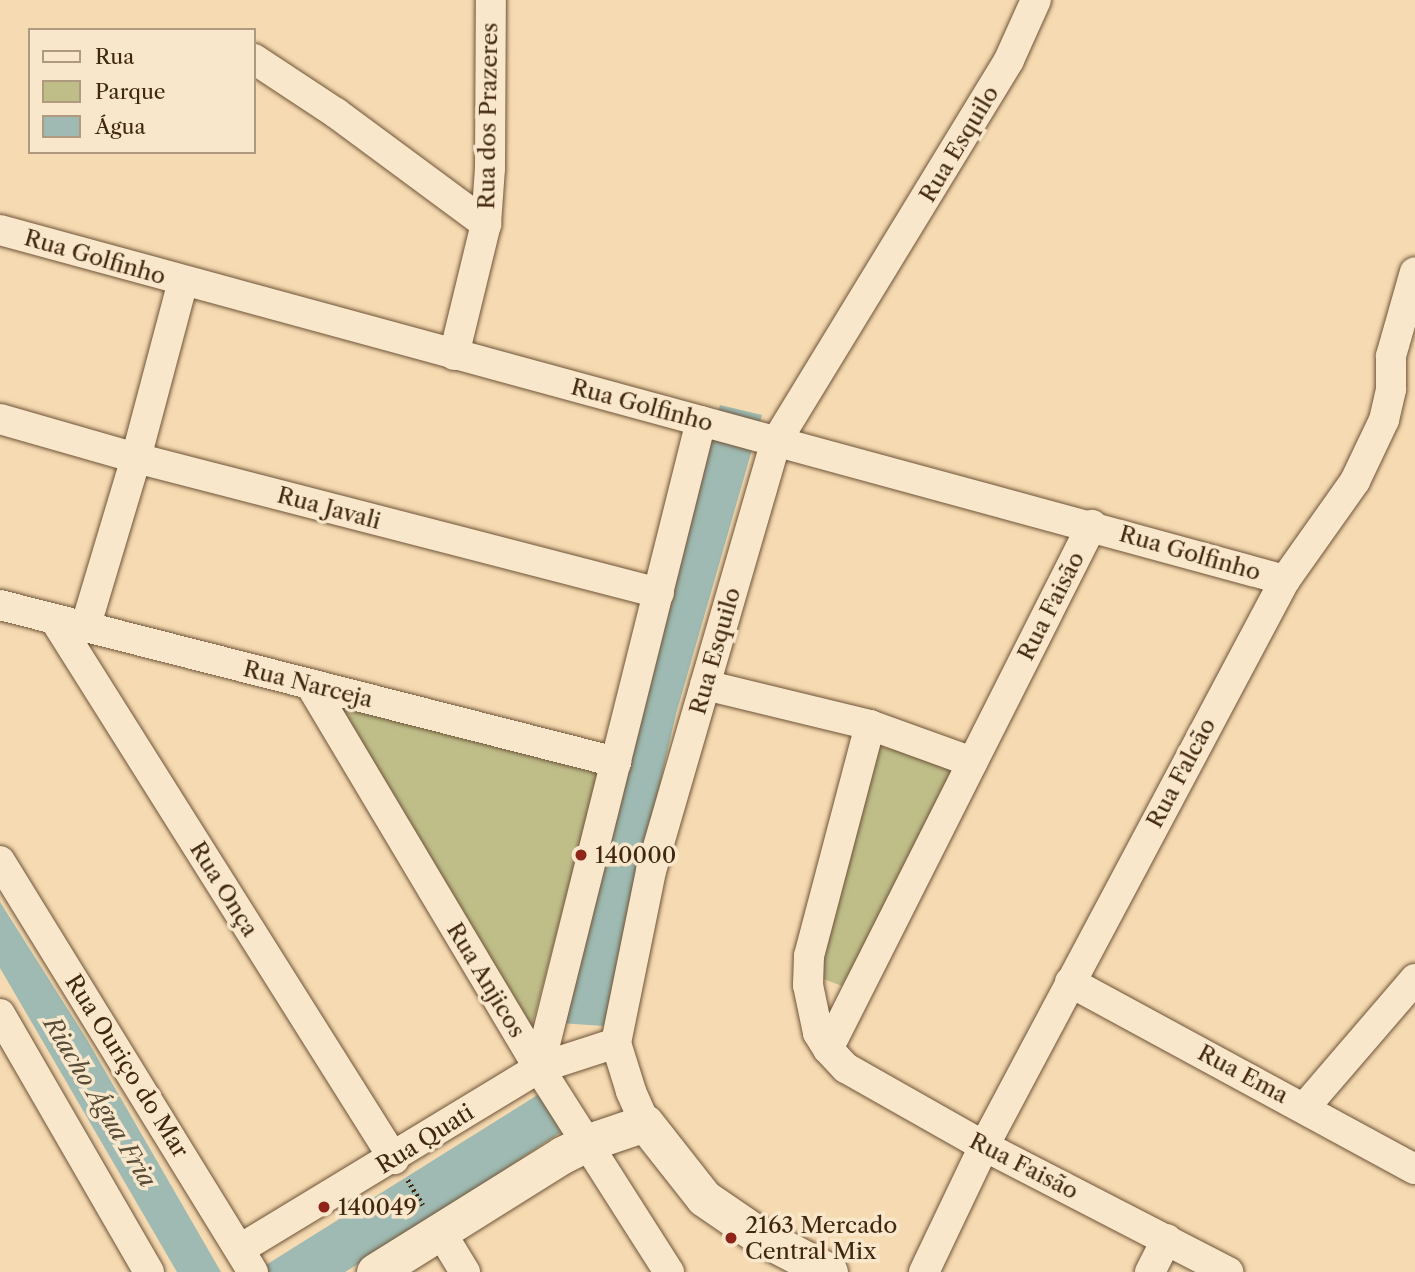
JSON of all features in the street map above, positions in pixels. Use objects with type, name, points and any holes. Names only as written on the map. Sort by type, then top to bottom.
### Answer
[{"type":"street","name":"Rua dos Prazeres","points":[[454,355],[486,224],[490,168],[491,0]]},
{"type":"street","name":"Rua Esquilo","points":[[829,1272],[758,1235],[705,1198],[645,1123],[631,1091],[616,1042],[651,872],[772,441],[1009,60],[1036,0]]},
{"type":"street","points":[[256,60],[335,113],[486,224]]},
{"type":"street","name":"Rua Golfinho","points":[[0,230],[772,441],[1092,525],[1285,580]]},
{"type":"street","name":"Rua Falcão","points":[[924,1272],[984,1146],[1285,580],[1355,481],[1384,420],[1391,390],[1391,355],[1415,272]]},
{"type":"street","points":[[85,628],[136,458],[183,281]]},
{"type":"street","name":"Rua Javali","points":[[0,419],[136,458],[659,593]]},
{"type":"street","points":[[539,1068],[659,593],[706,423]]},
{"type":"street","name":"Rua Faisão","points":[[828,1049],[1092,525]]},
{"type":"street","name":"Rua Narceja","points":[[0,605],[616,762]]},
{"type":"street","name":"Rua Onça","points":[[55,620],[400,1168]]},
{"type":"street","name":"Rua Anjicos","points":[[310,684],[539,1068],[589,1142],[668,1272]]},
{"type":"street","points":[[705,685],[870,725],[972,762]]},
{"type":"street","name":"Rua Faisão","points":[[870,725],[809,956],[810,995],[818,1032],[828,1049],[846,1068],[984,1146],[1228,1272]]},
{"type":"street","name":"Rua Ouriço do Mar","points":[[0,861],[249,1264]]},
{"type":"street","points":[[1305,1107],[1415,979]]},
{"type":"street","name":"Rua Ema","points":[[1070,982],[1415,1169]]},
{"type":"street","points":[[0,1014],[149,1272]]},
{"type":"street","name":"Rua Quati","points":[[249,1264],[400,1168],[539,1068],[616,1042]]},
{"type":"street","points":[[375,1272],[433,1220],[589,1142],[645,1123]]},
{"type":"street","points":[[433,1220],[466,1272]]},
{"type":"street","points":[[1150,1272],[1167,1239]]},
{"type":"path","points":[[400,1168],[433,1220]]},
{"type":"green space","points":[[326,702],[601,766],[529,1037]]},
{"type":"green space","points":[[877,745],[959,766],[842,986],[818,977]]},
{"type":"water","points":[[720,405],[762,415],[676,714],[604,1026],[559,1023],[684,534]]},
{"type":"water","name":"Riacho Água Fria","points":[[0,902],[86,1038],[221,1272],[177,1272],[0,968]]},
{"type":"water","points":[[539,1094],[561,1132],[424,1223],[345,1272],[263,1272],[261,1268]]},
{"type":"place","name":"140000","points":[[581,855]]},
{"type":"place","name":"140049","points":[[324,1207]]},
{"type":"place","name":"2163 Mercado Central Mix","points":[[731,1238]]}]
